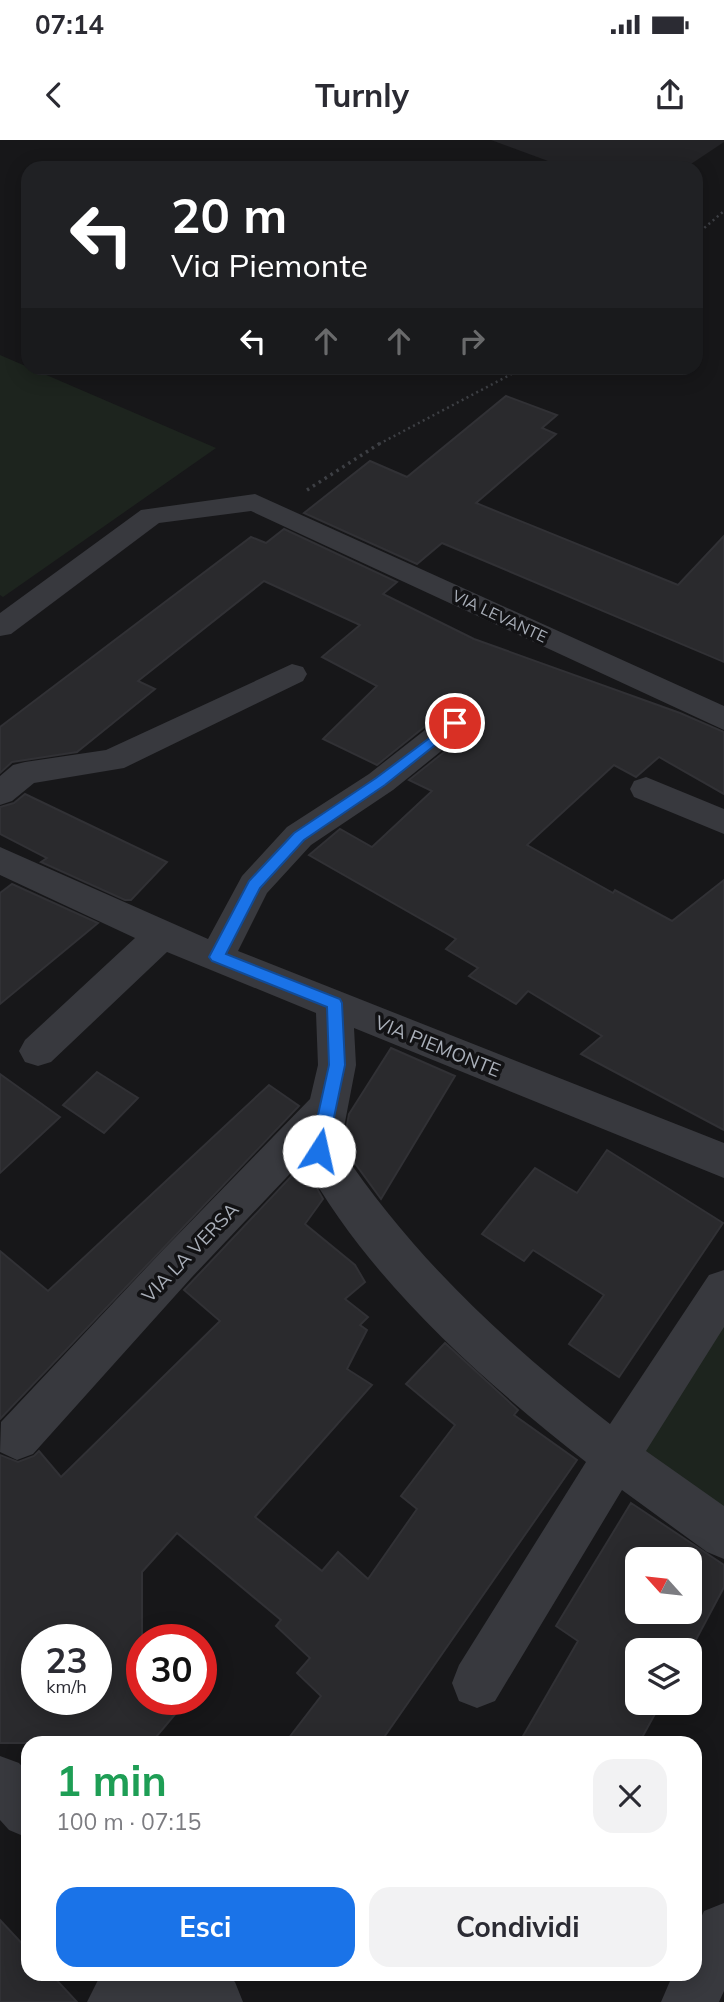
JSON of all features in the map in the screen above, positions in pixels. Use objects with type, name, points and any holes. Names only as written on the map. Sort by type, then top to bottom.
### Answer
[{"type":"street","name":"VIA LEVANTE","points":[[0,627],[150,516],[255,502],[275,514],[724,719]]},
{"type":"street","points":[[0,793],[25,773],[113,760],[292,674]]},
{"type":"street","points":[[217,957],[254,885],[299,836],[380,782],[455,723]]},
{"type":"street","points":[[646,789],[724,822]]},
{"type":"street","name":"VIA PIEMONTE","points":[[0,860],[162,935],[724,1161]]},
{"type":"street","points":[[38,1051],[162,935]]},
{"type":"street","points":[[334,1003],[337,1065],[319,1151],[347,1197],[423,1290],[514,1376],[615,1458],[724,1535]]},
{"type":"street","name":"VIA LA VERSA","points":[[17,1438],[326,1109]]},
{"type":"street","points":[[477,1683],[615,1458],[724,1289]]},
{"type":"street","points":[[0,1782],[21,1804]]},
{"type":"street","points":[[702,1976],[724,1931]]},
{"type":"street","points":[[689,2002],[699,1981]]},
{"type":"street","points":[[115,2002],[179,1986]]},
{"type":"path","points":[[703,229],[724,211]]},
{"type":"path","points":[[275,514],[328,473],[510,375]]},
{"type":"shaded area","points":[[491,140],[724,140],[696,161],[548,161]]},
{"type":"shaded area","points":[[0,355],[21,364],[21,375],[46,375],[216,448],[3,597],[0,595]]},
{"type":"shaded area","points":[[724,1320],[724,1509],[641,1450]]},
{"type":"building","points":[[506,396],[557,415],[542,428],[556,434],[476,503],[678,585],[724,536],[724,662],[442,543],[417,564],[304,513],[370,461],[407,477]]},
{"type":"building","points":[[284,529],[397,582],[383,594],[474,639],[680,713],[724,732],[724,794],[659,757],[636,777],[614,765],[527,845],[613,893],[615,890],[672,921],[724,880],[724,1130],[581,1054],[602,1036],[528,991],[516,1004],[469,976],[478,968],[446,949],[456,939],[309,855],[340,829],[372,847],[432,791],[409,780],[468,733],[473,724],[467,712],[456,709],[443,712],[377,765],[323,739],[377,686],[322,657],[360,625],[264,581],[138,681],[155,689],[77,752],[12,762],[0,773],[0,727],[251,537],[266,543]]},
{"type":"building","points":[[25,794],[167,862],[131,900],[125,900],[41,862],[47,858],[0,834],[0,807],[14,803]]},
{"type":"building","points":[[12,884],[98,923],[0,1004],[0,893]]},
{"type":"building","points":[[391,1048],[455,1076],[381,1199],[343,1147],[349,1114]]},
{"type":"building","points":[[97,1072],[138,1098],[104,1133],[63,1105]]},
{"type":"building","points":[[0,1074],[60,1117],[0,1173]]},
{"type":"building","points":[[269,1085],[299,1106],[0,1419],[0,1251],[48,1291]]},
{"type":"building","points":[[607,1150],[723,1223],[619,1377],[569,1344],[604,1295],[533,1250],[524,1261],[482,1234],[535,1168],[577,1193]]},
{"type":"building","points":[[303,1164],[323,1199],[305,1224],[355,1265],[365,1282],[345,1299],[368,1317],[360,1325],[367,1330],[347,1369],[372,1385],[255,1517],[322,1571],[338,1552],[368,1579],[417,1509],[401,1496],[455,1425],[406,1384],[445,1343],[518,1410],[514,1415],[577,1460],[385,1736],[290,1736],[321,1696],[297,1673],[310,1658],[276,1626],[281,1620],[177,1533],[142,1572],[142,1624],[126,1624],[126,1715],[175,1715],[157,1736],[21,1736],[21,1743],[0,1743],[0,1455],[18,1462],[34,1456],[39,1451],[61,1477],[220,1321],[184,1290]]},
{"type":"building","points":[[631,1503],[697,1547],[625,1547],[625,1624],[702,1624],[702,1550],[724,1565],[724,1587],[697,1638],[625,1638],[625,1715],[654,1715],[643,1736],[523,1736],[578,1641],[556,1626]]},
{"type":"building","points":[[0,1920],[21,1942],[21,1981],[58,1981],[77,2002],[0,2002]]},
{"type":"route","points":[[319,1151],[337,1065],[334,1003],[217,957],[223,940],[254,885],[299,836],[380,782],[455,723]]}]
